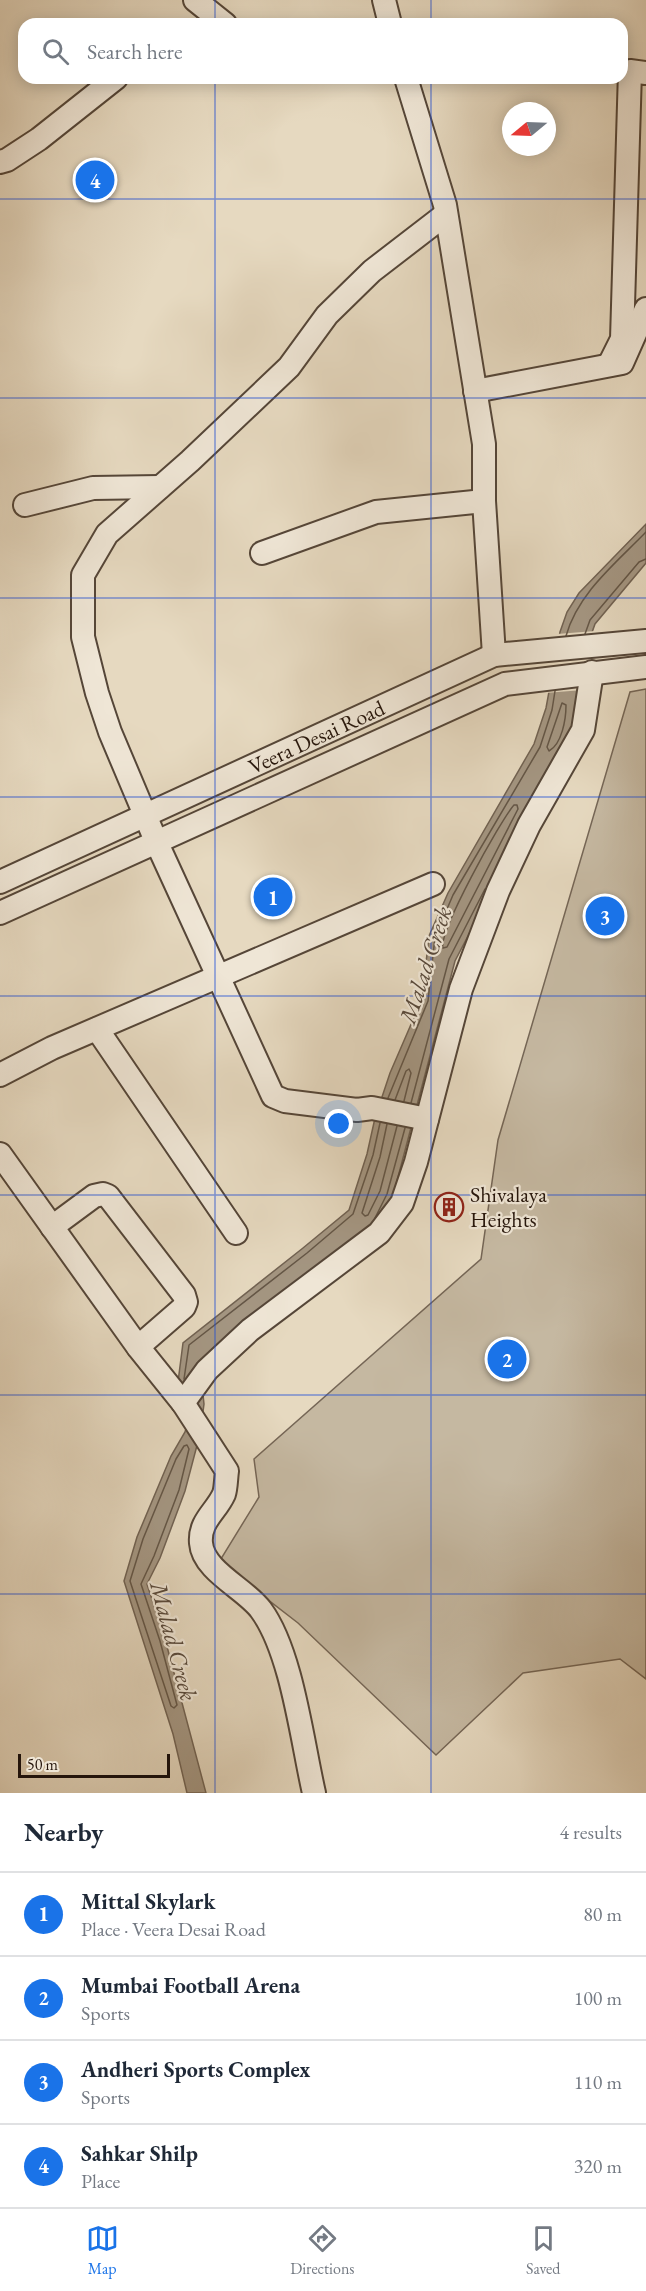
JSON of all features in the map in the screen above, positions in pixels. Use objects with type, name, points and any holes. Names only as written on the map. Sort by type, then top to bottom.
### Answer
[{"type":"street","points":[[195,0],[218,18]]},
{"type":"street","points":[[384,0],[388,18]]},
{"type":"street","points":[[609,366],[622,339],[630,71],[646,73]]},
{"type":"street","points":[[0,162],[7,160],[39,139],[108,84]]},
{"type":"street","points":[[408,84],[445,205],[484,444],[484,501],[494,655]]},
{"type":"street","points":[[420,1123],[285,1101],[273,1096],[217,977],[111,732],[89,665],[83,637],[83,575],[107,534],[289,367],[327,315],[372,271],[446,214]]},
{"type":"street","points":[[475,391],[622,363],[646,309]]},
{"type":"street","points":[[25,506],[93,488],[160,487]]},
{"type":"street","points":[[262,553],[376,512],[484,501]]},
{"type":"street","name":"Veera Desai Road","points":[[0,882],[494,655],[646,641]]},
{"type":"street","points":[[0,913],[505,684],[646,666]]},
{"type":"street","points":[[183,1403],[207,1370],[250,1330],[379,1233],[402,1203],[420,1123],[461,989],[498,891],[529,825],[583,730],[586,673]]},
{"type":"street","points":[[0,1075],[52,1048],[433,884]]},
{"type":"street","points":[[97,1029],[236,1233]]},
{"type":"street","points":[[0,1154],[138,1347],[183,1403],[227,1471],[224,1494],[203,1524],[201,1544],[209,1560],[225,1578],[260,1608],[276,1637],[299,1718],[314,1793]]},
{"type":"street","points":[[52,1227],[94,1196],[103,1194],[108,1196],[184,1295],[186,1302],[184,1307],[138,1347]]},
{"type":"shaded area","points":[[646,689],[646,1679],[620,1659],[523,1673],[436,1755],[298,1623],[219,1562],[259,1497],[254,1459],[481,1259],[498,1140],[630,692]]},
{"type":"water","points":[[646,524],[646,563],[595,624],[584,655],[579,723],[455,961],[393,1196],[378,1225],[200,1366],[204,1404],[200,1434],[185,1491],[160,1558],[147,1584],[165,1639],[206,1793],[187,1793],[173,1734],[124,1581],[137,1537],[171,1456],[185,1432],[189,1418],[177,1390],[183,1343],[349,1210],[390,1073],[422,999],[429,936],[448,893],[534,744],[546,708],[560,632],[567,612],[579,593]]},
{"type":"pier","points":[[595,631],[587,656],[583,690],[545,693],[557,634]]},
{"type":"place","name":"Sahkar Shilp","points":[[95,180]]},
{"type":"place","name":"Mittal Skylark","points":[[273,897]]},
{"type":"place","name":"Andheri Sports Complex","points":[[605,916]]},
{"type":"place","name":"Shivalaya Heights","points":[[449,1207]]},
{"type":"place","name":"Mumbai Football Arena","points":[[507,1359]]},
{"type":"water label","name":"Malad Creek","points":[[425,965]]},
{"type":"water label","name":"Malad Creek","points":[[174,1641]]}]
